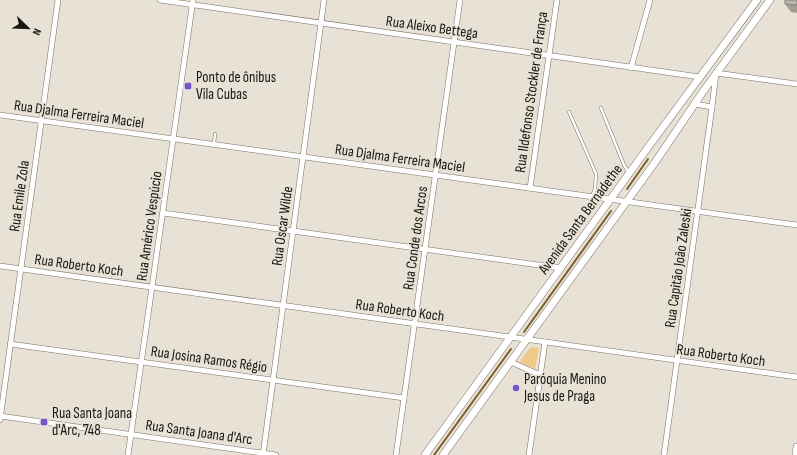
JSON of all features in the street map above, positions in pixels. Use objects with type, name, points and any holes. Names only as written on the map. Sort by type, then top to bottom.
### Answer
[{"type":"main road","name":"Avenida Santa Bernadethe","points":[[425,455],[629,173],[757,0]]},
{"type":"main road","name":"Avenida Santa Bernadethe","points":[[443,455],[656,162],[694,104],[770,0]]},
{"type":"main road","points":[[796,455],[797,447]]},
{"type":"street","name":"Rua Emile Zola","points":[[0,420],[58,0]]},
{"type":"street","name":"Rua Aleixo Bettega","points":[[160,0],[192,2],[321,23],[700,77]]},
{"type":"street","name":"Rua Oscar Wilde","points":[[263,454],[324,0]]},
{"type":"street","name":"Rua Conde dos Arcos","points":[[396,455],[460,0]]},
{"type":"street","name":"Rua Ildefonso Stockler de França","points":[[530,188],[556,0]]},
{"type":"street","points":[[631,68],[650,0]]},
{"type":"street","name":"Rua Américo Vespúcio","points":[[128,455],[192,2]]},
{"type":"street","points":[[716,74],[797,84]]},
{"type":"street","name":"Rua Capitão João Zaleski","points":[[664,455],[716,74]]},
{"type":"street","points":[[694,104],[712,107]]},
{"type":"street","name":"Rua Djalma Ferreira Maciel","points":[[0,115],[797,226]]},
{"type":"street","points":[[163,213],[560,268]]},
{"type":"street","name":"Rua Roberto Koch","points":[[0,266],[797,377]]},
{"type":"street","points":[[529,455],[545,342]]},
{"type":"street","name":"Rua Josina Ramos Régio","points":[[10,344],[404,398]]},
{"type":"street","points":[[511,362],[540,375]]},
{"type":"street","name":"Rua Santa Joana d'Arc","points":[[0,416],[276,455]]},
{"type":"lane","points":[[601,108],[624,165],[629,173]]},
{"type":"lane","points":[[568,112],[596,174],[592,197]]},
{"type":"lane","points":[[214,144],[215,134]]},
{"type":"shaded area","points":[[531,347],[539,348],[535,369],[519,362]]},
{"type":"building","points":[[785,0],[797,0],[797,5],[785,4]]},
{"type":"waterway","points":[[627,189],[648,159]]},
{"type":"waterway","points":[[524,332],[611,211]]},
{"type":"waterway","points":[[434,455],[511,349]]},
{"type":"place","name":"Ponto de ônibus Vila Cubas","points":[[188,86]]},
{"type":"place","name":"Paróquia Menino Jesus de Praga","points":[[516,388]]},
{"type":"place","name":"Rua Santa Joana d'Arc, 748","points":[[44,422]]}]
